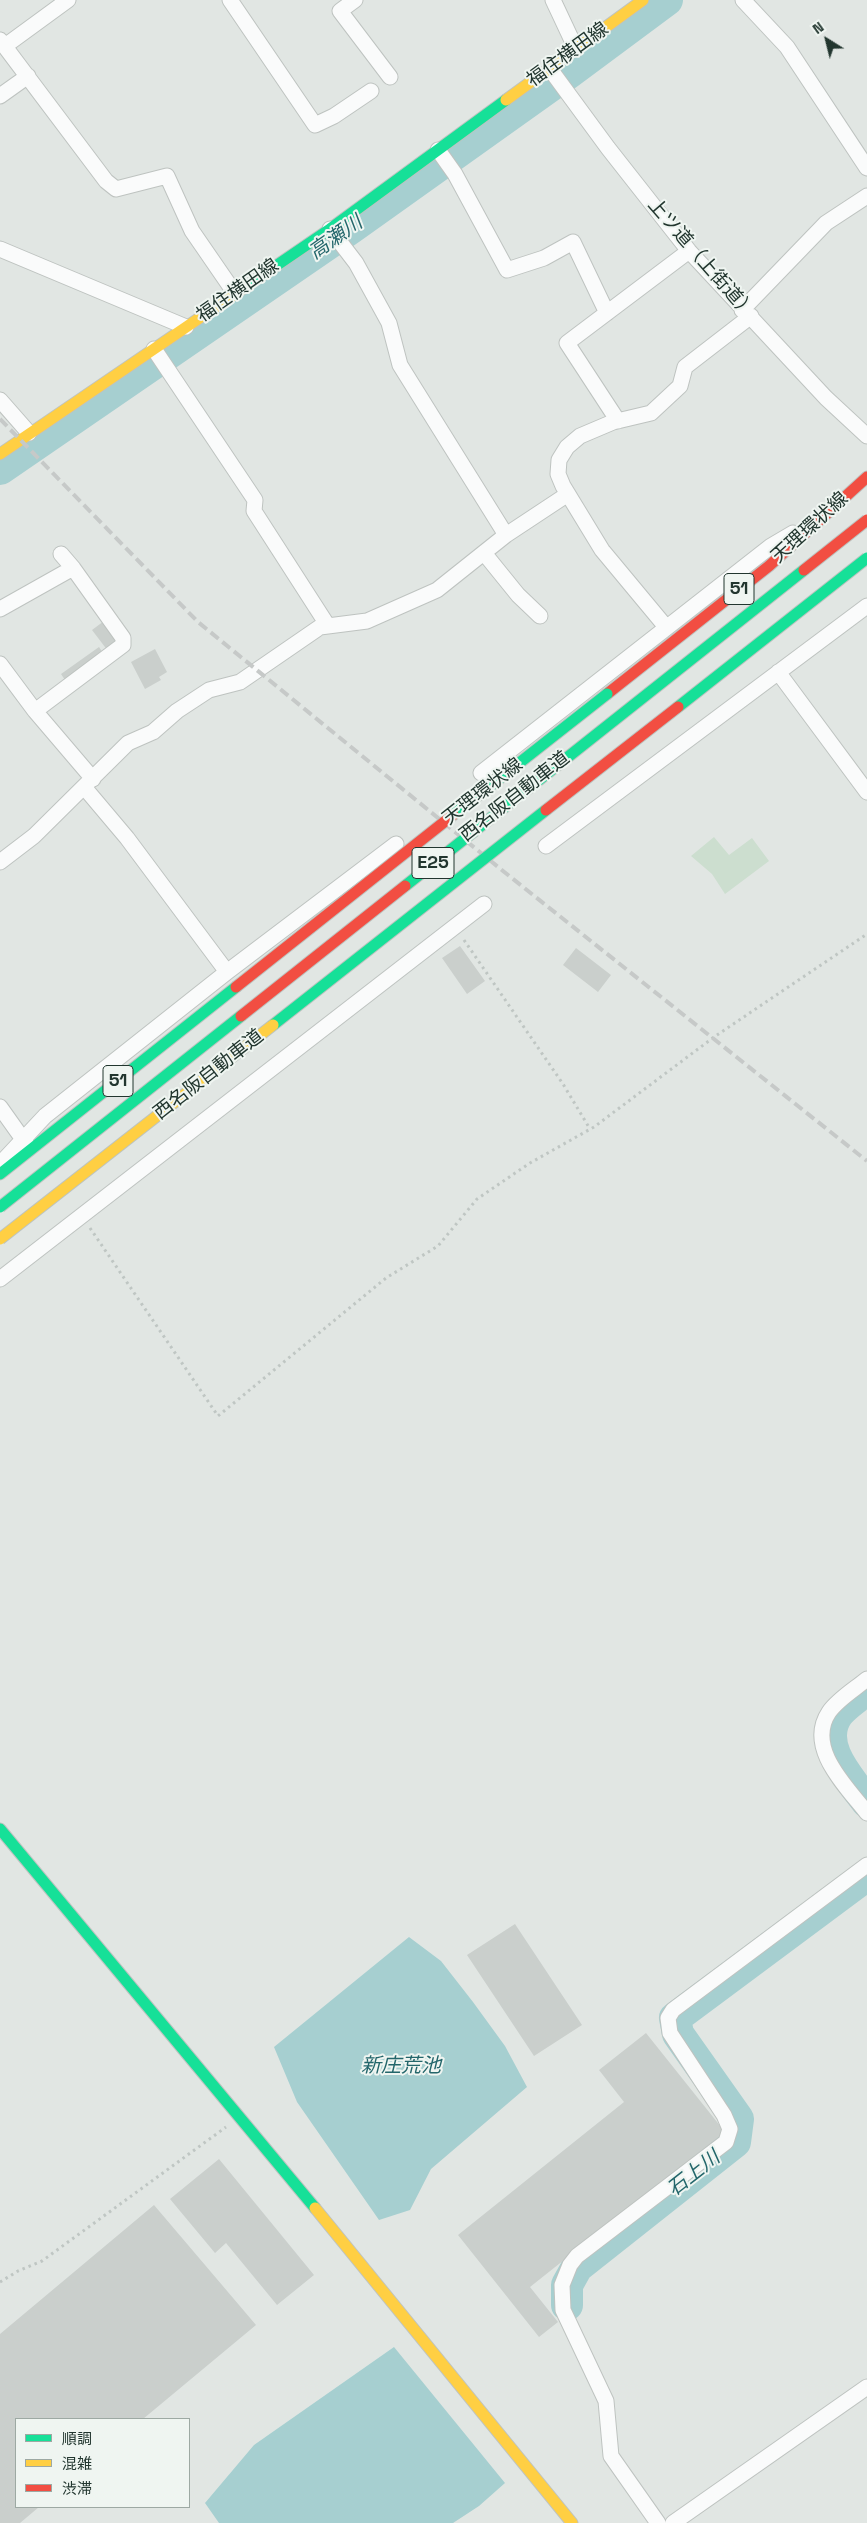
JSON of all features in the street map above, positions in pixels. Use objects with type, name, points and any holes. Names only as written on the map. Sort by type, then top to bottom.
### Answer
[{"type":"main road","name":"福住横田線","points":[[0,454],[234,292],[330,229],[644,0]]},
{"type":"main road","name":"天理環状線","points":[[0,1174],[26,1144],[236,987],[769,566],[867,477]]},
{"type":"main road","name":"西名阪自動車道","points":[[0,1207],[867,520]]},
{"type":"main road","name":"西名阪自動車道","points":[[0,1239],[867,558]]},
{"type":"main road","points":[[0,1829],[240,2117],[572,2523]]},
{"type":"street","points":[[68,0],[2,43],[106,182],[116,189],[166,176],[192,231],[234,292]]},
{"type":"street","points":[[230,0],[316,125],[334,116],[371,91]]},
{"type":"street","points":[[355,0],[340,12],[390,77]]},
{"type":"street","points":[[553,0],[576,49]]},
{"type":"street","points":[[743,0],[787,47],[867,168]]},
{"type":"street","name":"上ツ道（上街道）","points":[[550,69],[608,148],[690,251],[826,398],[867,436]]},
{"type":"street","points":[[0,96],[28,76]]},
{"type":"street","points":[[438,150],[455,174],[508,270],[544,258],[573,242],[607,312]]},
{"type":"street","points":[[666,627],[602,550],[558,474],[559,460],[567,447],[580,436],[618,421],[651,413],[680,386],[685,367],[747,313],[826,223],[867,196]]},
{"type":"street","points":[[330,229],[356,263],[389,323],[400,365],[506,535]]},
{"type":"street","points":[[0,248],[186,327]]},
{"type":"street","points":[[618,421],[567,342],[690,251]]},
{"type":"street","points":[[154,349],[255,500],[254,512],[328,626]]},
{"type":"street","points":[[0,400],[29,433]]},
{"type":"street","points":[[0,862],[34,836],[128,743],[153,732],[177,712],[209,690],[240,682],[320,627],[367,621],[436,590],[506,535],[568,494]]},
{"type":"street","points":[[481,772],[771,546],[829,511]]},
{"type":"street","points":[[484,553],[518,595],[540,616]]},
{"type":"street","points":[[35,711],[123,645],[123,638],[61,554]]},
{"type":"street","points":[[0,609],[73,568]]},
{"type":"street","points":[[546,846],[867,606]]},
{"type":"street","points":[[0,664],[227,972]]},
{"type":"street","points":[[778,672],[867,792]]},
{"type":"street","points":[[0,1164],[26,1144],[45,1116],[227,972],[396,844]]},
{"type":"street","points":[[0,1279],[484,904]]},
{"type":"street","points":[[0,1107],[26,1144]]},
{"type":"street","points":[[867,1679],[829,1713],[822,1736],[825,1753],[867,1813]]},
{"type":"street","points":[[658,2523],[611,2456],[606,2401],[563,2310],[561,2293],[565,2274],[577,2256],[726,2142],[730,2129],[724,2115],[670,2033],[668,2018],[673,2010],[867,1865]]},
{"type":"street","points":[[672,2523],[867,2387]]},
{"type":"path","points":[[454,927],[563,1084],[590,1129]]},
{"type":"path","points":[[81,1216],[218,1416],[386,1278],[438,1246],[477,1199],[530,1164],[590,1129],[714,1037],[867,934]]},
{"type":"path","points":[[0,2282],[18,2271],[42,2261],[240,2117]]},
{"type":"green space","points":[[714,837],[729,855],[752,838],[769,861],[725,894],[712,874],[691,856]]},
{"type":"water","name":"新庄荒池","points":[[409,1937],[441,1961],[505,2046],[527,2087],[431,2169],[410,2210],[379,2220],[297,2102],[274,2047]]},
{"type":"water","points":[[394,2347],[505,2483],[479,2506],[453,2523],[219,2523],[205,2503],[254,2445]]},
{"type":"building","points":[[104,621],[120,642],[108,651],[92,630]]},
{"type":"building","points":[[99,647],[103,653],[65,680],[61,674]]},
{"type":"building","points":[[155,649],[167,672],[159,677],[161,680],[145,689],[131,662]]},
{"type":"building","points":[[460,946],[485,981],[467,994],[442,958]]},
{"type":"building","points":[[576,948],[611,975],[598,992],[563,965]]},
{"type":"building","points":[[515,1924],[582,2025],[534,2056],[467,1955]]},
{"type":"building","points":[[646,2033],[725,2132],[530,2287],[558,2322],[539,2337],[458,2235],[624,2102],[599,2070]]},
{"type":"building","points":[[219,2159],[314,2275],[277,2305],[226,2243],[215,2253],[170,2199]]},
{"type":"building","points":[[154,2205],[256,2325],[144,2418],[15,2418],[15,2508],[38,2508],[20,2523],[0,2523],[0,2334]]},
{"type":"waterway","name":"高瀬川","points":[[0,469],[351,228],[570,72],[667,0]]},
{"type":"waterway","name":"石上川","points":[[867,1689],[838,1714],[832,1725],[831,1737],[838,1761],[867,1802]]},
{"type":"waterway","name":"石上川","points":[[567,2305],[567,2285],[577,2267],[735,2142],[738,2119],[678,2034],[675,2018],[867,1875]]},
{"type":"railway","points":[[0,419],[198,622],[503,871],[867,1161]]},
{"type":"traffic: fast","points":[[242,289],[330,229],[506,100]]},
{"type":"traffic: fast","points":[[678,707],[867,558]]},
{"type":"traffic: fast","points":[[405,886],[804,570]]},
{"type":"traffic: fast","points":[[453,815],[607,694]]},
{"type":"traffic: fast","points":[[273,1025],[546,810]]},
{"type":"traffic: fast","points":[[0,1174],[236,987]]},
{"type":"traffic: fast","points":[[0,1207],[241,1016]]},
{"type":"traffic: fast","points":[[0,1829],[315,2208]]},
{"type":"traffic: slow","points":[[506,100],[643,0]]},
{"type":"traffic: slow","points":[[0,454],[242,289]]},
{"type":"traffic: slow","points":[[0,1239],[273,1025]]},
{"type":"traffic: slow","points":[[315,2208],[572,2523]]},
{"type":"traffic: jam","points":[[607,694],[769,566],[867,477]]},
{"type":"traffic: jam","points":[[804,570],[867,520]]},
{"type":"traffic: jam","points":[[546,810],[678,707]]},
{"type":"traffic: jam","points":[[236,987],[453,815]]},
{"type":"traffic: jam","points":[[241,1016],[405,886]]}]
